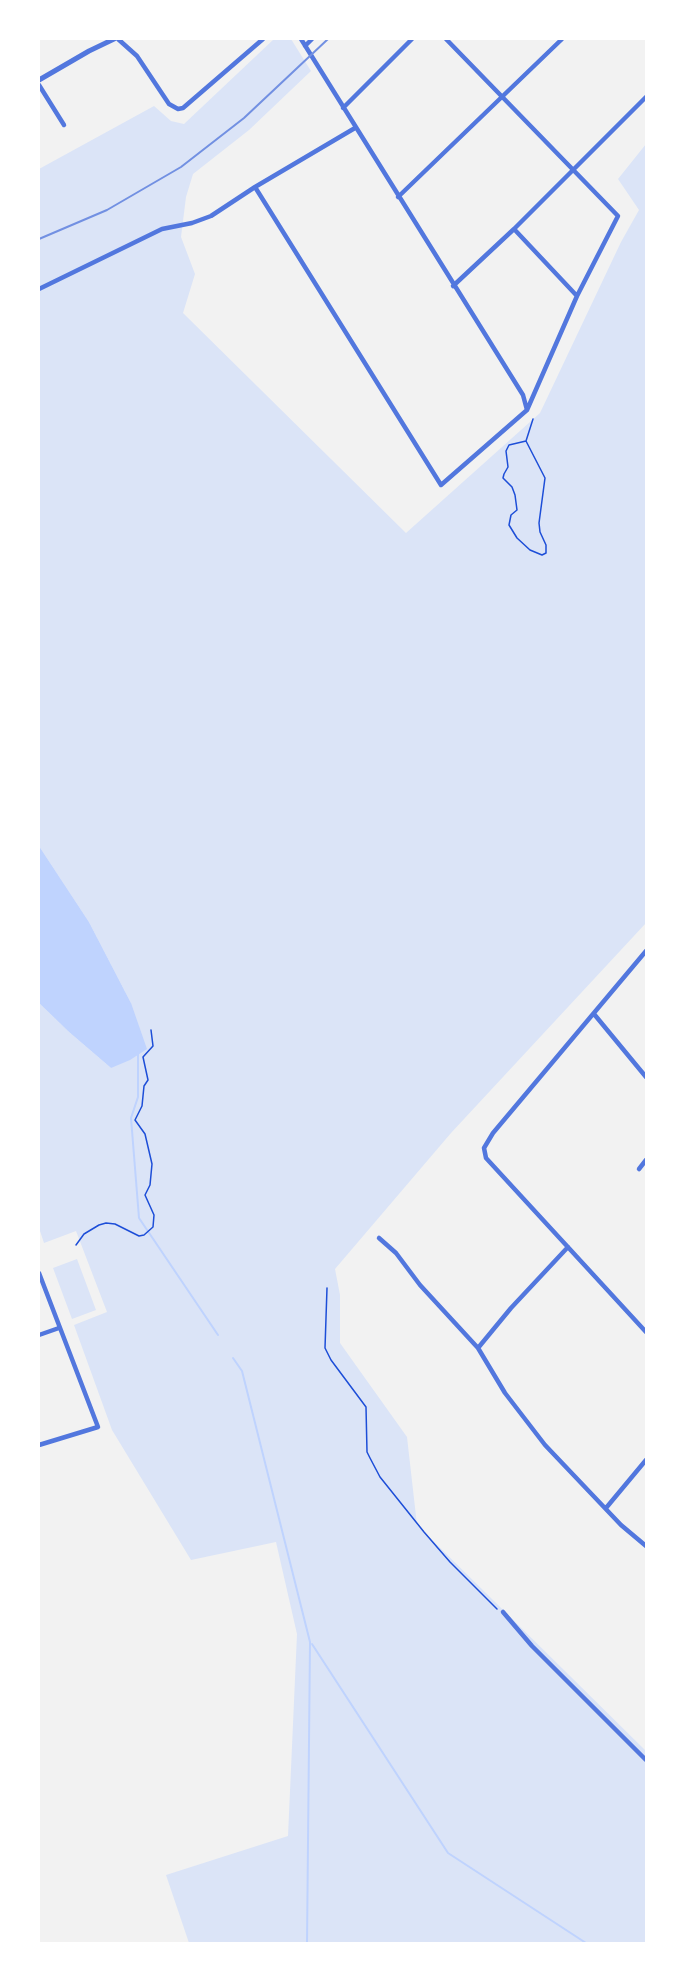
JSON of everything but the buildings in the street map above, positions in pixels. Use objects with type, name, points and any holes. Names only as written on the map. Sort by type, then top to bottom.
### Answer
[{"type":"street","points":[[64,125],[39,82],[89,51],[116,39],[137,56],[169,104],[178,109],[183,108],[263,39]]},
{"type":"street","points":[[301,39],[523,395],[527,410]]},
{"type":"street","points":[[305,46],[312,39]]},
{"type":"street","points":[[342,108],[412,39]]},
{"type":"street","points":[[255,187],[441,485],[527,410],[577,296],[618,216],[446,39]]},
{"type":"street","points":[[398,197],[562,39]]},
{"type":"street","points":[[453,286],[514,229],[646,97]]},
{"type":"street","points":[[39,289],[162,229],[192,223],[211,216],[255,187],[355,128]]},
{"type":"street","points":[[514,229],[577,296]]},
{"type":"street","points":[[646,951],[485,1143],[486,1158],[646,1332]]},
{"type":"street","points":[[594,1014],[646,1077]]},
{"type":"street","points":[[639,1169],[646,1160]]},
{"type":"street","points":[[379,1238],[396,1253],[420,1285],[478,1348],[498,1384],[529,1425],[633,1537],[646,1546]]},
{"type":"street","points":[[478,1348],[511,1308],[568,1247]]},
{"type":"street","points":[[39,1273],[98,1427],[39,1444]]},
{"type":"street","points":[[39,1335],[59,1328]]},
{"type":"street","points":[[606,1508],[646,1460]]},
{"type":"street","points":[[503,1612],[532,1646],[646,1760]]},
{"type":"path","points":[[526,441],[509,445],[506,451],[508,467],[503,478],[512,487],[517,510],[511,515],[509,525],[517,538],[530,550],[542,555],[546,553],[546,545],[539,523],[545,478],[526,441],[533,419]]},
{"type":"path","points":[[75,1245],[84,1234],[106,1223],[115,1224],[139,1236],[152,1230],[154,1215],[145,1195],[150,1185],[152,1164],[145,1134],[135,1120],[142,1106],[144,1086],[148,1080],[143,1057],[153,1046],[152,1030]]},
{"type":"path","points":[[327,1288],[325,1348],[331,1360],[366,1407],[367,1452],[380,1477],[450,1562],[497,1609],[503,1612]]},
{"type":"shaded area","points":[[274,39],[291,39],[311,71],[249,130],[193,174],[186,197],[181,237],[195,274],[183,313],[406,533],[540,413],[621,242],[639,210],[618,179],[646,144],[646,923],[451,1133],[335,1269],[340,1295],[340,1343],[407,1437],[417,1525],[646,1751],[646,1943],[189,1943],[166,1875],[288,1836],[297,1634],[276,1542],[191,1560],[112,1430],[74,1325],[107,1312],[76,1231],[44,1243],[39,1228],[39,1003],[111,1068],[131,1003],[89,922],[39,846],[39,169],[154,106],[171,121],[184,124]]},
{"type":"shaded area","points":[[77,1259],[96,1310],[72,1319],[53,1268]]},
{"type":"water","points":[[39,846],[89,922],[131,1003],[147,1049],[111,1068],[39,1003]]},
{"type":"waterway","points":[[138,1052],[138,1097],[131,1118],[139,1218],[218,1335]]},
{"type":"waterway","points":[[233,1358],[242,1371],[310,1642],[307,1943]]},
{"type":"waterway","points":[[312,1644],[448,1853],[586,1943]]},
{"type":"railway","points":[[39,239],[107,210],[181,167],[244,118],[328,39]]}]
